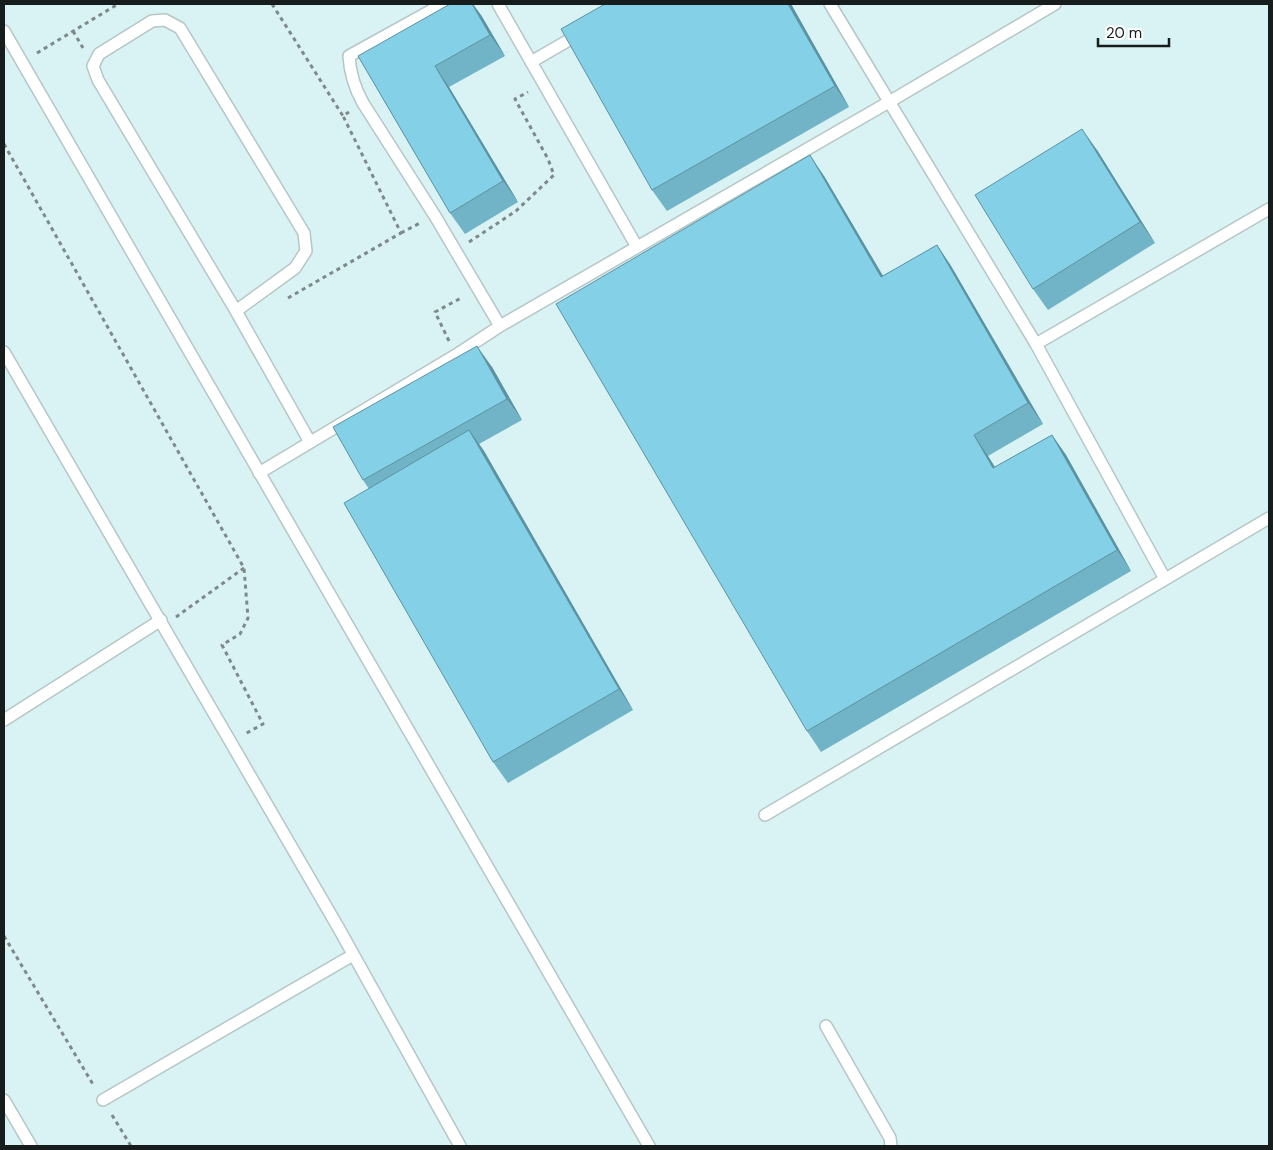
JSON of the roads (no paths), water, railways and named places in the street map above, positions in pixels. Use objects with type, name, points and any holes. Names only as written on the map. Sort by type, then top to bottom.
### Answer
[{"type":"lane","points":[[443,4],[349,56],[350,72],[354,87],[363,103],[456,251],[500,326]]},
{"type":"lane","points":[[498,4],[637,247]]},
{"type":"lane","points":[[830,4],[1036,344],[1165,579]]},
{"type":"lane","points":[[259,473],[456,355],[500,326],[889,102],[1054,4]]},
{"type":"lane","points":[[236,311],[295,268],[306,251],[304,233],[180,28],[165,20],[152,21],[100,54],[93,66],[98,80],[236,311],[310,442]]},
{"type":"lane","points":[[531,62],[592,27]]},
{"type":"lane","points":[[4,31],[649,1146]]},
{"type":"lane","points":[[1036,344],[1269,209]]},
{"type":"lane","points":[[4,352],[231,742],[460,1146]]},
{"type":"lane","points":[[765,815],[1269,518]]},
{"type":"lane","points":[[4,720],[162,623]]},
{"type":"lane","points":[[103,1100],[353,955]]},
{"type":"lane","points":[[826,1026],[890,1138],[891,1146]]},
{"type":"lane","points":[[4,1100],[29,1146]]}]
